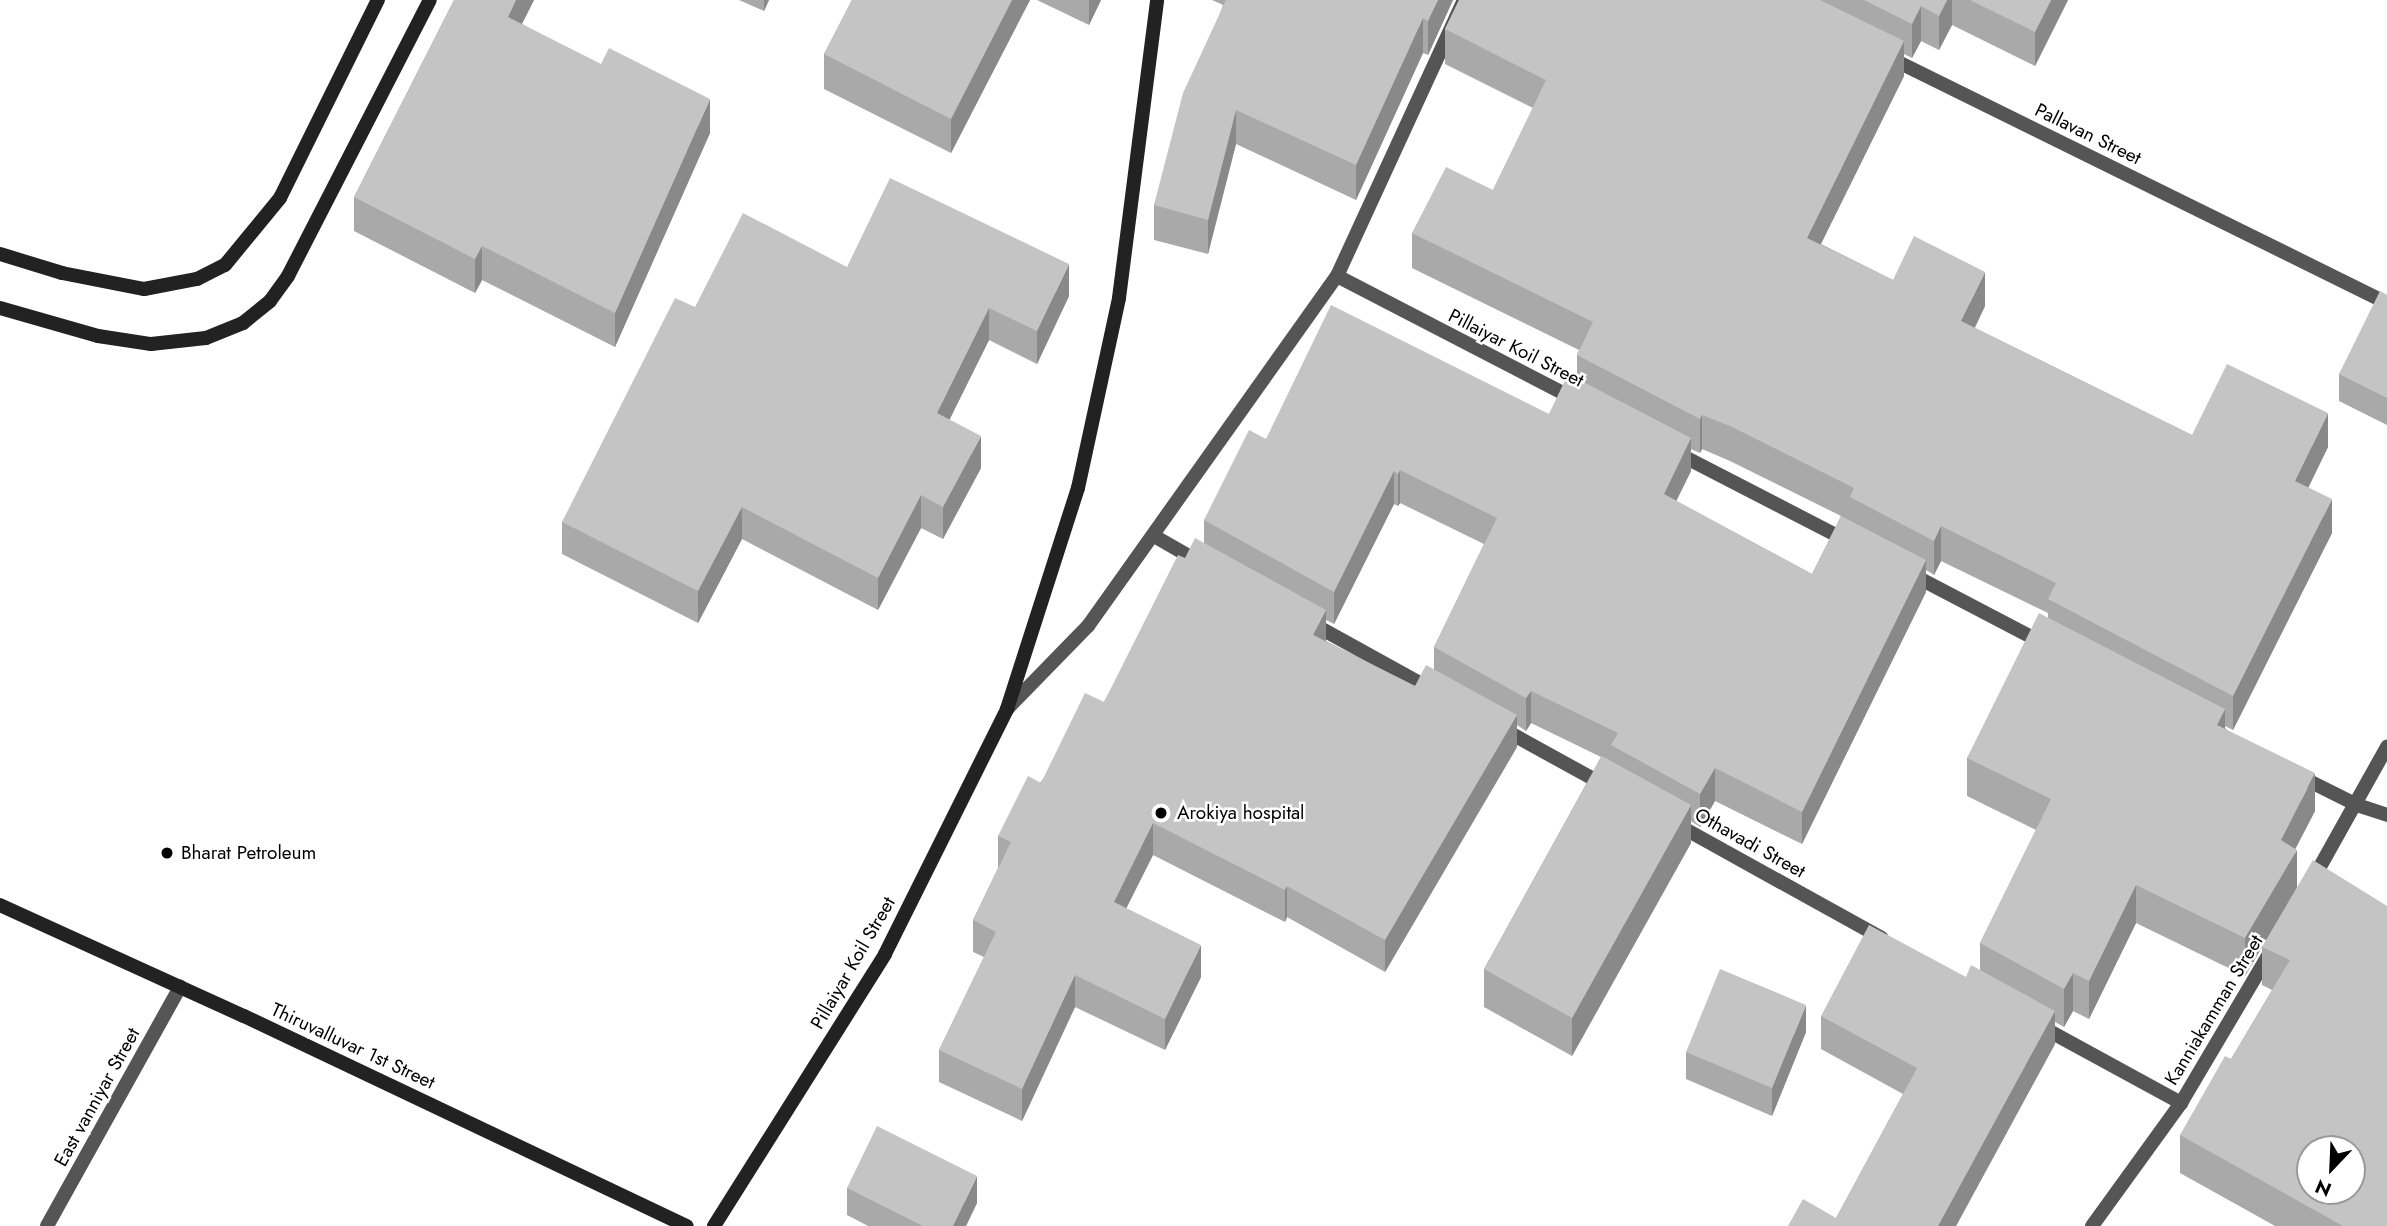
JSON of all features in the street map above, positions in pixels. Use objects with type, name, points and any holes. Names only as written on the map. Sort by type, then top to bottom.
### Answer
[{"type":"street","points":[[0,254],[62,273],[144,289],[197,279],[225,265],[280,198],[378,0]]},
{"type":"street","points":[[0,308],[98,336],[151,344],[206,338],[243,323],[270,301],[288,276],[430,0]]},
{"type":"street","name":"Pillaiyar Koil Street","points":[[714,1226],[885,954],[1007,709],[1077,488],[1119,298],[1157,0]]},
{"type":"street","points":[[1337,276],[1464,0]]},
{"type":"street","name":"Pallavan Street","points":[[1870,48],[2387,303]]},
{"type":"street","name":"Pillaiyar Koil Street","points":[[1007,709],[1088,626],[1337,276],[1595,410]]},
{"type":"street","points":[[1656,442],[1865,550]]},
{"type":"street","points":[[1154,536],[1215,570]]},
{"type":"street","points":[[1902,570],[2062,652]]},
{"type":"street","points":[[1300,617],[1447,698]]},
{"type":"street","points":[[1484,719],[1618,793]]},
{"type":"street","points":[[2308,889],[2357,806],[2387,747]]},
{"type":"street","points":[[2283,767],[2357,806],[2387,815]]},
{"type":"street","name":"Othavadi Street","points":[[1667,820],[1900,948]]},
{"type":"street","name":"Thiruvalluvar 1st Street","points":[[0,905],[687,1226]]},
{"type":"street","name":"Kanniakamman Street","points":[[2092,1226],[2181,1103],[2280,936]]},
{"type":"street","name":"East vanniyar Street","points":[[47,1226],[180,987]]},
{"type":"street","points":[[2022,1016],[2181,1103]]},
{"type":"building","points":[[454,0],[516,0],[508,17],[601,64],[609,48],[710,99],[615,313],[482,246],[475,259],[354,197]]},
{"type":"building","points":[[852,0],[1012,0],[951,119],[824,54]]},
{"type":"building","points":[[1226,0],[1438,0],[1428,21],[1423,18],[1356,165],[1236,110],[1208,220],[1154,205],[1183,93]]},
{"type":"building","points":[[1459,0],[1820,0],[1904,41],[1807,238],[1893,280],[1914,236],[1985,272],[1961,321],[2192,435],[2227,364],[2328,413],[2295,481],[2332,499],[2233,696],[2048,599],[2056,583],[1941,526],[1934,541],[1850,497],[1854,488],[1730,426],[1702,415],[1700,419],[1577,355],[1593,322],[1412,233],[1446,167],[1493,190],[1546,80],[1445,29]]},
{"type":"building","points":[[1864,0],[1947,0],[1939,16],[1921,6],[1912,24]]},
{"type":"building","points":[[1970,0],[2051,0],[2035,32]]},
{"type":"building","points":[[890,178],[1069,264],[1037,331],[989,308],[937,413],[981,436],[943,507],[921,495],[878,578],[742,507],[698,591],[562,522],[675,298],[695,307],[743,213],[847,267]]},
{"type":"building","points":[[2380,291],[2387,295],[2387,398],[2339,374]]},
{"type":"building","points":[[1331,305],[1549,414],[1568,374],[1691,438],[1664,494],[1812,574],[1841,516],[1926,560],[1802,812],[1715,768],[1700,794],[1611,745],[1618,733],[1531,691],[1526,698],[1434,647],[1497,518],[1400,470],[1398,474],[1394,471],[1334,592],[1204,520],[1249,430],[1266,439]]},
{"type":"building","points":[[1195,538],[1326,610],[1313,635],[1415,686],[1426,665],[1517,715],[1385,940],[1287,886],[1285,890],[1153,823],[1114,902],[1201,945],[1165,1019],[1075,975],[1022,1089],[939,1050],[996,932],[973,920],[1011,842],[998,836],[1028,776],[1041,783],[1085,693],[1104,702],[1178,555],[1185,558]]},
{"type":"building","points":[[2039,613],[2225,709],[2217,725],[2315,773],[2281,840],[2297,850],[2245,938],[2136,885],[2089,981],[2073,973],[2064,989],[1980,943],[2051,799],[1967,758]]},
{"type":"building","points":[[1602,756],[1691,805],[1572,1018],[1484,969]]},
{"type":"building","points":[[2313,860],[2387,906],[2387,1226],[2343,1226],[2305,1205],[2366,1205],[2366,1135],[2296,1135],[2296,1200],[2180,1135],[2225,1056],[2231,1059],[2290,960],[2262,947]]},
{"type":"building","points":[[1869,925],[1966,977],[1971,965],[2055,1011],[1938,1226],[1788,1226],[1803,1199],[1836,1218],[1917,1068],[1821,1016]]},
{"type":"building","points":[[1720,969],[1806,1005],[1772,1088],[1686,1052]]},
{"type":"building","points":[[877,1126],[977,1176],[953,1226],[923,1226],[847,1188]]},
{"type":"place","name":"Arokiya hospital","points":[[1161,813]]},
{"type":"place","name":"Bharat Petroleum","points":[[167,853]]}]
